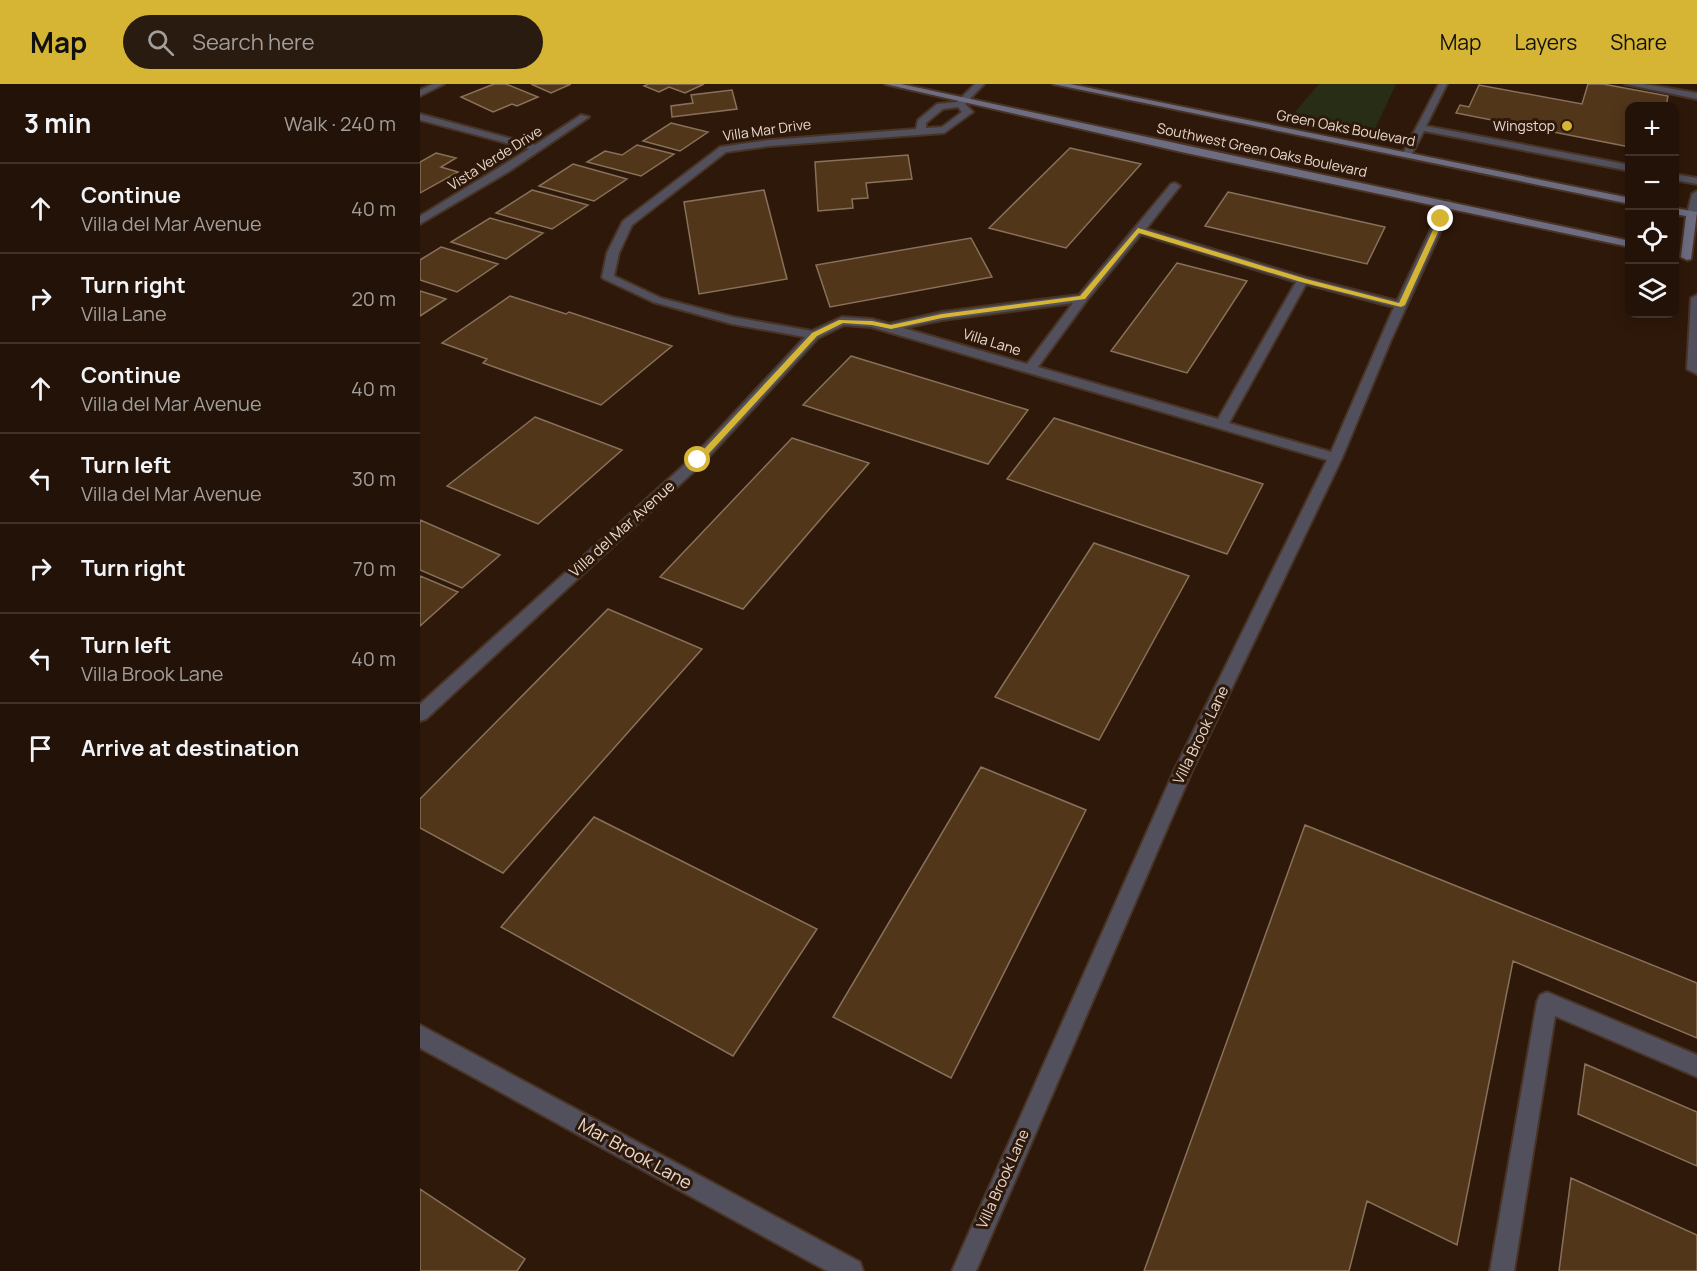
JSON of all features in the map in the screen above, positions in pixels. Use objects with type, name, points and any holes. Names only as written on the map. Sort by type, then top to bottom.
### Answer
[{"type":"main road","name":"Southwest Green Oaks Boulevard","points":[[889,84],[962,102],[1625,243]]},
{"type":"main road","name":"Green Oaks Boulevard","points":[[1057,84],[1625,200]]},
{"type":"main road","points":[[1679,212],[1694,215],[1692,258]]},
{"type":"street","points":[[420,93],[440,84]]},
{"type":"street","name":"Villa Mar Drive","points":[[921,130],[921,122],[940,106],[962,102],[980,84]]},
{"type":"street","points":[[1407,155],[1443,84]]},
{"type":"street","points":[[1629,84],[1697,96]]},
{"type":"street","name":"Villa Mar Drive","points":[[814,335],[732,320],[657,300],[608,277],[613,254],[627,223],[723,149],[921,130],[944,130],[968,112],[962,102]]},
{"type":"street","points":[[420,117],[536,148]]},
{"type":"street","name":"Vista Verde Drive","points":[[420,221],[504,170],[584,117]]},
{"type":"street","points":[[1420,128],[1625,167]]},
{"type":"street","points":[[1679,178],[1697,181]]},
{"type":"street","points":[[1029,370],[1083,298],[1175,186]]},
{"type":"street","points":[[1694,215],[1697,194]]},
{"type":"street","name":"Villa Brook Lane","points":[[964,1271],[1183,771],[1335,458],[1401,305],[1448,204]]},
{"type":"street","points":[[1138,230],[1303,280],[1401,305]]},
{"type":"street","points":[[1221,425],[1303,280]]},
{"type":"street","points":[[891,327],[942,316],[1083,298]]},
{"type":"street","points":[[1697,298],[1693,369],[1697,370]]},
{"type":"street","name":"Villa Lane","points":[[814,335],[842,321],[891,327],[1029,370],[1335,458]]},
{"type":"street","name":"Villa del Mar Avenue","points":[[420,714],[698,460],[814,335]]},
{"type":"street","points":[[1502,1271],[1548,1002],[1697,1066]]},
{"type":"street","name":"Mar Brook Lane","points":[[420,1036],[851,1271]]},
{"type":"green space","points":[[1319,84],[1396,84],[1372,135],[1291,117]]},
{"type":"building","points":[[494,84],[506,84],[538,97],[517,106],[512,104],[493,112],[461,97]]},
{"type":"building","points":[[531,84],[571,84],[551,93]]},
{"type":"building","points":[[648,84],[704,84],[685,93],[669,87],[659,92],[644,86]]},
{"type":"building","points":[[1588,84],[1603,84],[1668,96],[1667,102],[1625,102],[1625,146],[1456,113],[1460,105],[1469,107],[1479,85],[1582,104]]},
{"type":"building","points":[[732,90],[737,109],[672,117],[671,106],[693,103],[691,95]]},
{"type":"building","points":[[671,123],[708,132],[680,151],[643,141]]},
{"type":"building","points":[[637,145],[674,154],[641,176],[587,162],[605,151],[622,155]]},
{"type":"building","points":[[1070,148],[1141,164],[1066,248],[989,228]]},
{"type":"building","points":[[436,153],[456,158],[441,167],[458,172],[420,193],[420,162]]},
{"type":"building","points":[[908,155],[912,179],[866,183],[868,198],[852,199],[853,208],[818,211],[815,162]]},
{"type":"building","points":[[573,164],[627,179],[594,201],[539,186]]},
{"type":"building","points":[[532,190],[588,205],[552,229],[496,213]]},
{"type":"building","points":[[764,190],[787,279],[699,294],[684,202]]},
{"type":"building","points":[[1228,192],[1385,227],[1367,264],[1205,226]]},
{"type":"building","points":[[490,218],[543,233],[506,259],[451,242]]},
{"type":"building","points":[[971,238],[992,277],[830,307],[816,265]]},
{"type":"building","points":[[441,247],[498,264],[457,292],[420,280],[420,260]]},
{"type":"building","points":[[1177,263],[1247,281],[1187,373],[1111,351]]},
{"type":"building","points":[[420,291],[446,299],[420,316]]},
{"type":"building","points":[[510,296],[566,314],[569,312],[672,346],[601,405],[483,363],[487,359],[442,343]]},
{"type":"building","points":[[851,356],[1028,410],[988,464],[803,405]]},
{"type":"building","points":[[535,417],[622,450],[538,524],[447,486]]},
{"type":"building","points":[[1054,418],[1263,484],[1227,554],[1007,479]]},
{"type":"building","points":[[792,438],[869,463],[743,609],[660,577]]},
{"type":"building","points":[[420,520],[500,555],[462,588],[420,570]]},
{"type":"building","points":[[1094,543],[1189,576],[1099,740],[995,697]]},
{"type":"building","points":[[420,576],[458,592],[420,626]]},
{"type":"building","points":[[608,609],[702,649],[503,873],[420,828],[420,799]]},
{"type":"building","points":[[981,767],[1086,810],[951,1078],[833,1017]]},
{"type":"building","points":[[594,817],[817,929],[733,1056],[501,927]]},
{"type":"building","points":[[1305,825],[1697,983],[1697,1038],[1513,961],[1457,1245],[1367,1201],[1349,1271],[1144,1271]]},
{"type":"building","points":[[1585,1064],[1697,1112],[1697,1166],[1578,1114]]},
{"type":"building","points":[[1571,1178],[1697,1235],[1697,1271],[1559,1271]]},
{"type":"building","points":[[420,1189],[525,1259],[517,1271],[420,1271]]},
{"type":"place","name":"Wingstop","points":[[1567,126]]},
{"type":"route","points":[[698,460],[814,335],[842,321],[891,327],[942,316],[1083,298],[1138,230],[1303,280],[1401,305],[1441,219]]}]
